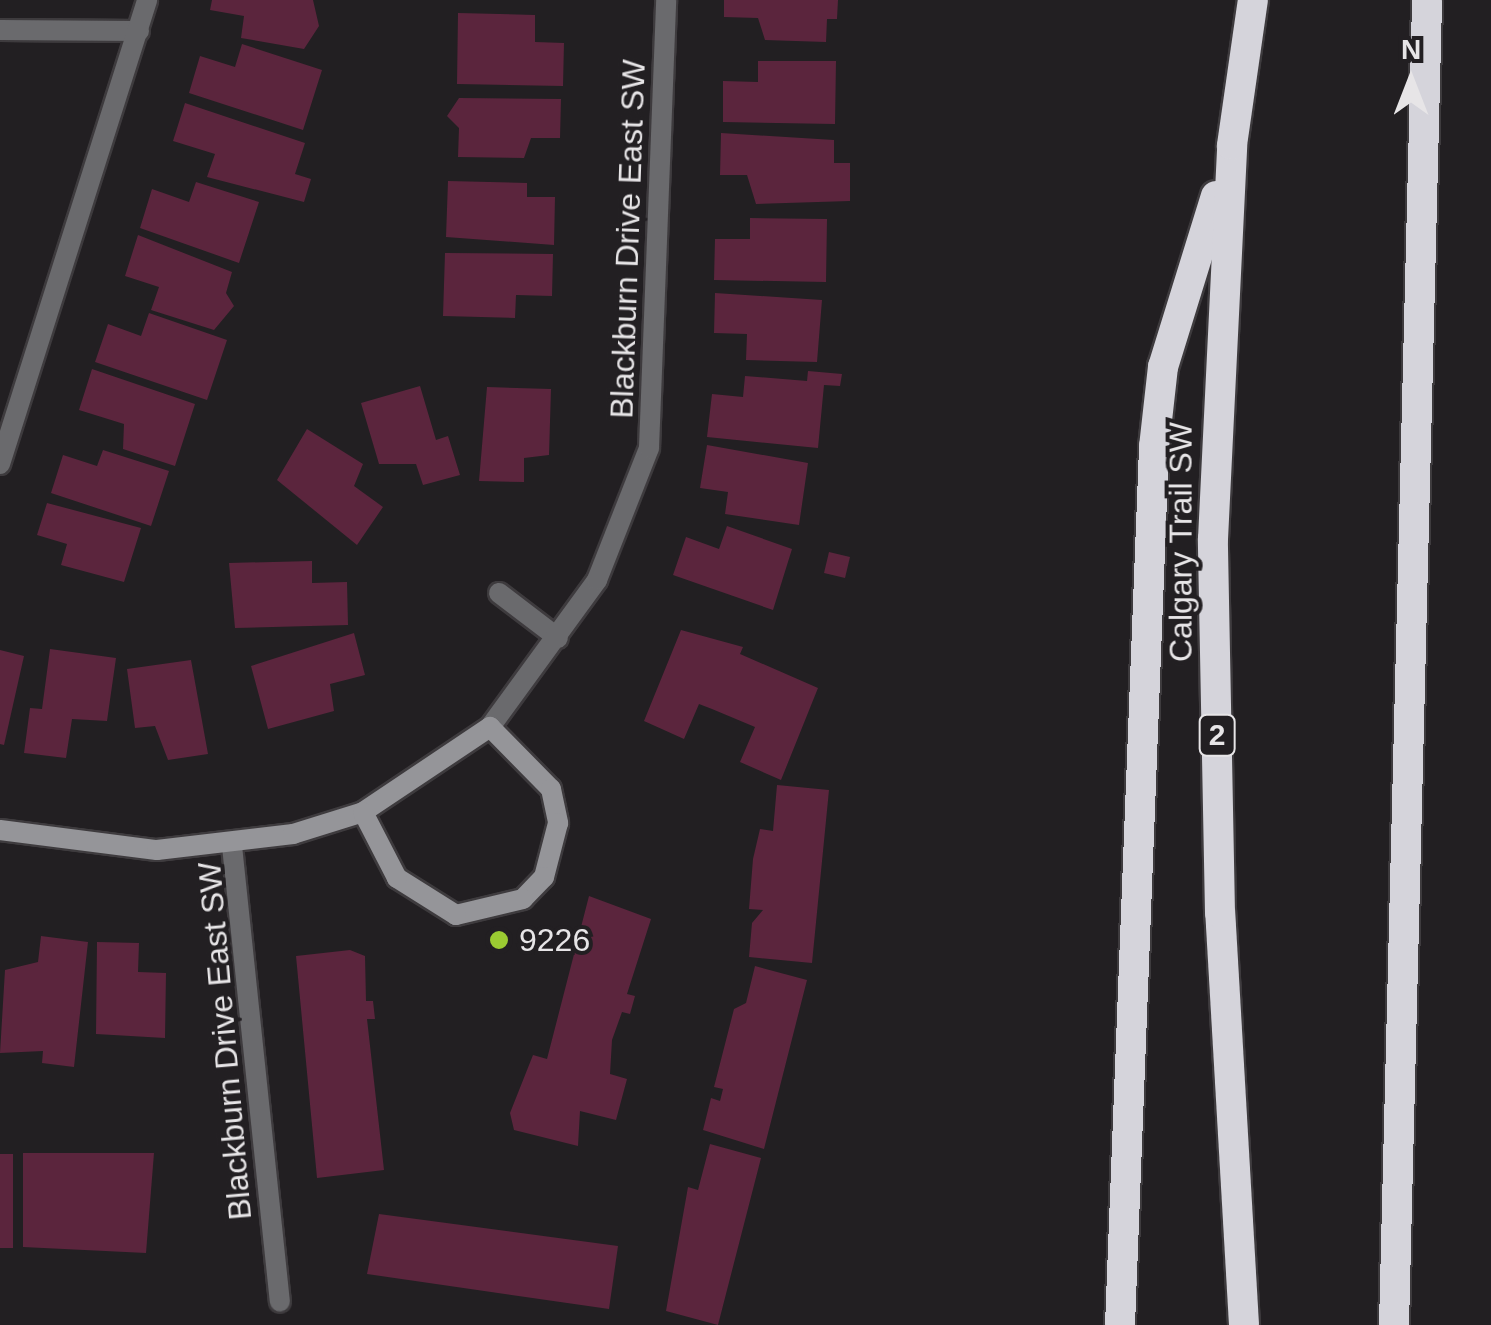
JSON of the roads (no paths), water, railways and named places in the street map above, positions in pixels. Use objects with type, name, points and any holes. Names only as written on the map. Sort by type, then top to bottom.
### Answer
[{"type":"highway","name":"Calgary Trail SW","points":[[1244,1325],[1220,913],[1213,539],[1232,146],[1253,0]]},
{"type":"highway","points":[[1394,1325],[1427,0]]},
{"type":"highway","points":[[1120,1325],[1154,447],[1164,367],[1232,146]]},
{"type":"street","points":[[0,464],[140,31],[146,0]]},
{"type":"street","name":"Blackburn Drive East SW","points":[[280,1301],[232,846],[363,812],[490,726],[558,638],[621,533],[656,410],[666,0]]},
{"type":"street","points":[[0,30],[140,31]]},
{"type":"street","points":[[500,593],[558,638]]},
{"type":"street","points":[[363,812],[397,878],[426,904],[490,914],[523,900],[544,877],[558,823],[551,789],[490,726]]},
{"type":"street","points":[[0,830],[112,849],[232,846]]},
{"type":"place","name":"9226","points":[[499,940]]}]
